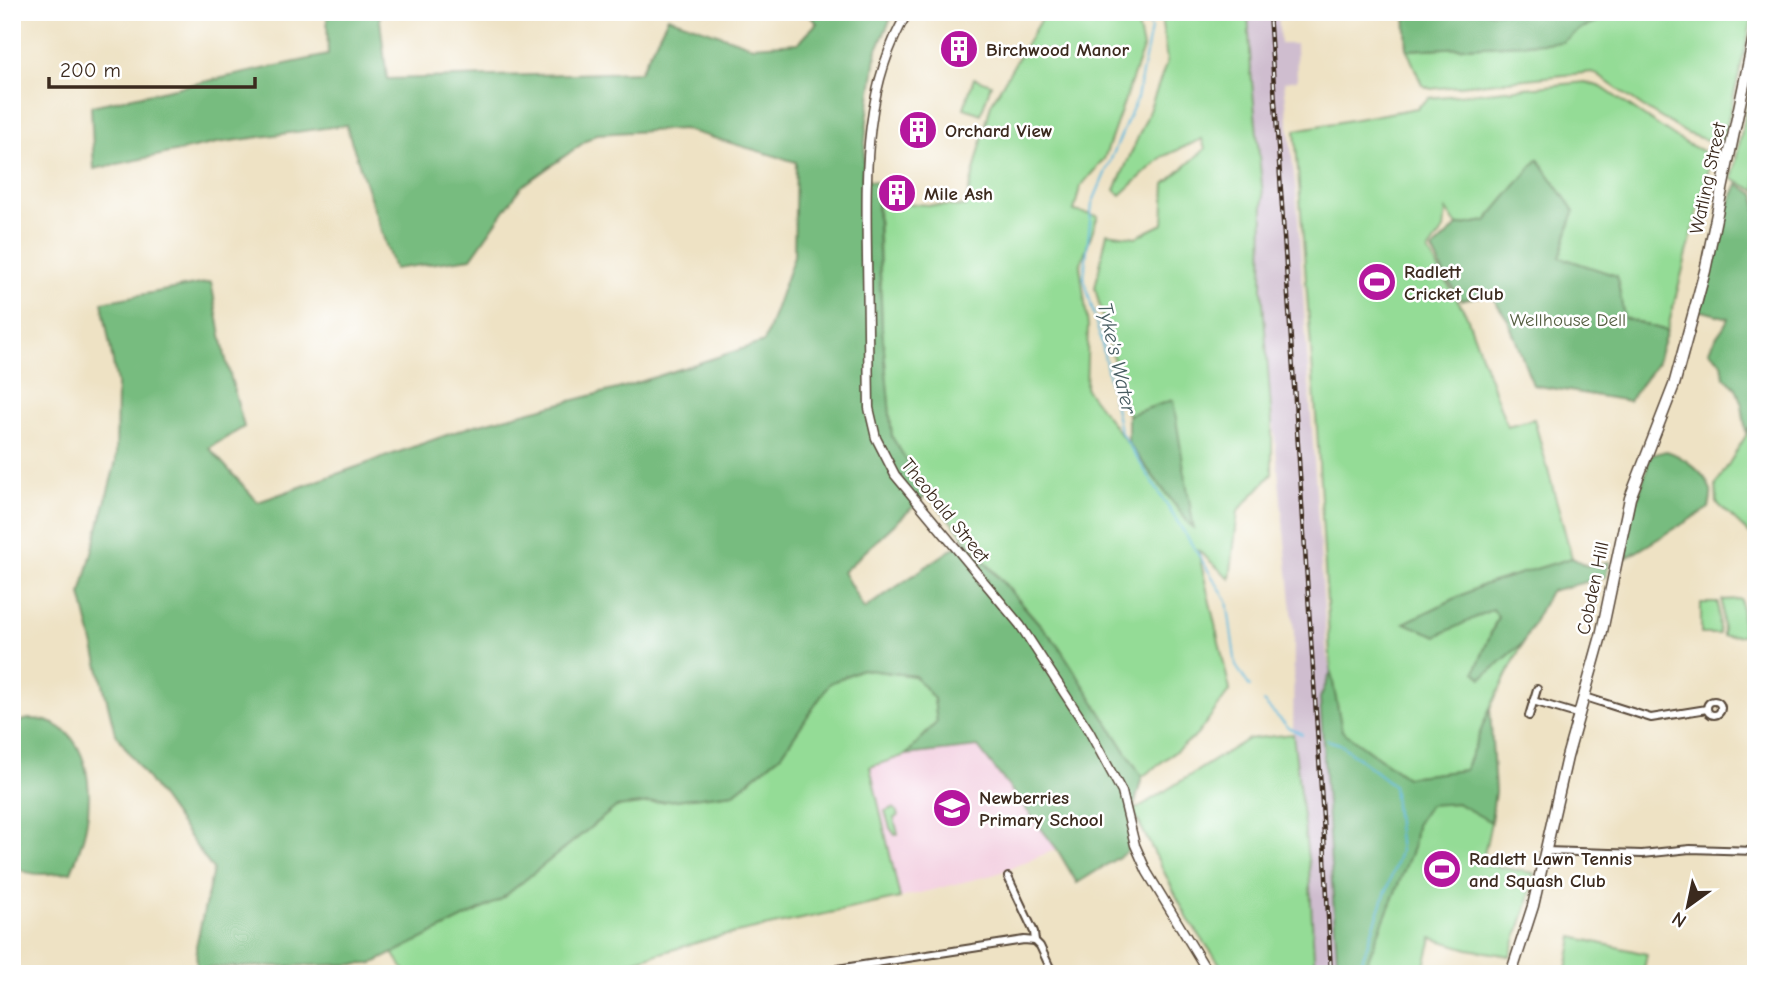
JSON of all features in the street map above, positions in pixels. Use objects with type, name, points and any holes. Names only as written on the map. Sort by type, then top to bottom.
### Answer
[{"type":"main road","name":"Watling Street","points":[[1686,336],[1708,258],[1756,26]]},
{"type":"main road","name":"Cobden Hill","points":[[1545,851],[1601,636],[1630,498],[1674,385],[1686,336]]},
{"type":"main road","points":[[1511,974],[1533,906],[1545,851]]},
{"type":"street","name":"Theobald Street","points":[[908,12],[895,33],[876,89],[866,181],[869,408],[876,438],[895,475],[1008,609],[1056,677],[1107,761],[1122,792],[1136,845],[1147,872],[1209,974]]},
{"type":"street","points":[[1529,716],[1536,689]]},
{"type":"street","points":[[1585,697],[1651,718],[1707,709]]},
{"type":"street","points":[[1533,701],[1580,715]]},
{"type":"street","points":[[1545,851],[1642,854],[1690,849],[1756,851]]},
{"type":"street","points":[[1008,877],[1034,932],[1035,941],[1053,974]]},
{"type":"street","points":[[805,974],[1024,940],[1035,941]]},
{"type":"street","points":[[281,974],[381,974]]},
{"type":"shaded area","points":[[1248,12],[1278,12],[1280,44],[1296,44],[1297,80],[1284,82],[1297,202],[1327,655],[1337,705],[1347,974],[1315,974],[1309,867],[1293,734],[1294,632],[1266,348],[1262,288],[1263,196]]},
{"type":"shaded area","name":"Newberries Primary School","points":[[978,747],[1057,849],[996,874],[900,898],[870,766],[906,755]]},
{"type":"green space","points":[[327,12],[379,12],[387,79],[640,72],[668,17],[752,46],[798,43],[817,23],[805,12],[894,12],[877,49],[862,179],[876,182],[882,328],[892,437],[927,494],[843,572],[864,609],[965,540],[1058,645],[1142,777],[1133,811],[1127,852],[1077,883],[1057,849],[978,747],[906,755],[937,722],[934,699],[915,676],[861,669],[830,683],[782,754],[734,793],[616,807],[500,900],[372,964],[197,968],[196,946],[213,870],[115,733],[81,594],[116,461],[117,384],[102,302],[211,282],[225,356],[244,427],[209,448],[258,502],[472,426],[621,388],[764,342],[794,256],[796,162],[683,129],[596,134],[521,187],[471,258],[394,269],[346,125],[217,143],[94,169],[91,106],[328,55]]},
{"type":"green space","points":[[1045,12],[1135,12],[1143,48],[1104,159],[1080,187],[1074,211],[1098,216],[1080,266],[1088,326],[1086,389],[1193,529],[1172,400],[1128,415],[1095,288],[1107,233],[1136,237],[1163,224],[1165,184],[1205,149],[1202,139],[1162,157],[1121,195],[1115,190],[1167,62],[1161,16],[1176,15],[1177,12],[1248,12],[1263,196],[1262,288],[1272,423],[1272,474],[1238,511],[1230,579],[1198,550],[1230,690],[1197,735],[1142,777],[1058,645],[927,494],[892,437],[882,328],[878,202],[965,207],[991,104]]},
{"type":"green space","points":[[1405,12],[1619,12],[1582,28],[1562,42],[1407,50]]},
{"type":"green space","points":[[1619,12],[1754,12],[1722,145],[1688,134],[1593,72],[1431,89],[1422,85],[1407,50],[1561,42],[1582,28]]},
{"type":"green space","points":[[1754,73],[1756,74],[1756,191],[1732,179]]},
{"type":"green space","points":[[974,78],[991,84],[981,114],[964,108]]},
{"type":"green space","points":[[1585,82],[1601,87],[1678,139],[1712,156],[1667,331],[1624,318],[1617,276],[1560,258],[1486,221],[1457,226],[1446,210],[1444,229],[1428,251],[1466,314],[1507,426],[1534,419],[1572,558],[1483,585],[1405,623],[1437,636],[1493,608],[1498,616],[1475,672],[1482,678],[1523,643],[1490,708],[1465,770],[1406,777],[1342,731],[1331,672],[1317,429],[1295,130],[1417,108],[1429,98]]},
{"type":"green space","name":"Wellhouse Dell","points":[[1538,159],[1574,211],[1560,257],[1617,276],[1624,318],[1667,331],[1656,364],[1629,401],[1533,385],[1508,320],[1490,294],[1461,300],[1432,250],[1457,226],[1486,221]]},
{"type":"green space","points":[[1738,184],[1756,195],[1756,419],[1746,433],[1742,405],[1736,388],[1724,377],[1722,363],[1709,351],[1728,318],[1699,310],[1720,224]]},
{"type":"green space","points":[[1173,400],[1194,530],[1128,443],[1128,415]]},
{"type":"green space","points":[[1756,419],[1756,540],[1717,503],[1716,485]]},
{"type":"green space","points":[[1666,451],[1686,461],[1705,478],[1711,491],[1709,508],[1626,558],[1631,519],[1651,455]]},
{"type":"green space","points":[[1572,558],[1587,566],[1609,562],[1606,577],[1550,591],[1523,643],[1482,678],[1475,672],[1498,617],[1493,609],[1437,636],[1404,623],[1483,585]]},
{"type":"green space","points":[[1741,599],[1743,635],[1723,636],[1722,600]]},
{"type":"green space","points":[[1701,603],[1718,603],[1719,634],[1701,634]]},
{"type":"green space","points":[[861,669],[915,676],[934,699],[937,722],[906,755],[870,767],[900,898],[713,938],[588,974],[407,974],[393,953],[500,900],[616,807],[734,793],[782,754],[830,683]]},
{"type":"green space","points":[[1331,672],[1342,731],[1406,777],[1465,770],[1490,708],[1495,792],[1491,822],[1457,803],[1429,805],[1416,825],[1413,848],[1362,974],[1338,974],[1320,698]]},
{"type":"green space","points":[[29,719],[48,722],[63,730],[74,741],[87,773],[89,791],[86,826],[71,872],[32,873],[12,864],[12,723]]},
{"type":"green space","points":[[1293,734],[1309,867],[1315,974],[1227,974],[1188,919],[1133,811],[1248,739]]},
{"type":"green space","name":"Radlett Lawn Tennis and Squash Club","points":[[1457,803],[1491,822],[1482,864],[1534,873],[1528,903],[1510,956],[1468,949],[1432,938],[1423,974],[1362,974],[1413,848],[1416,825],[1429,804]]},
{"type":"green space","points":[[893,808],[898,816],[894,818],[898,834],[895,835],[885,811]]},
{"type":"green space","points":[[1573,937],[1647,954],[1643,974],[1566,974]]},
{"type":"waterway","name":"Tyke's Water","points":[[1145,12],[1151,29],[1137,98],[1092,204],[1084,278],[1102,345],[1120,431],[1227,600],[1236,666],[1250,687]]},
{"type":"waterway","name":"Tyke's Water","points":[[1263,702],[1289,728],[1302,734]]},
{"type":"waterway","name":"Tyke's Water","points":[[1327,740],[1340,744],[1393,785],[1400,852],[1357,974]]},
{"type":"railway","points":[[1269,12],[1331,974]]},
{"type":"place","name":"Birchwood Manor","points":[[959,49]]},
{"type":"place","name":"Orchard View","points":[[918,130]]},
{"type":"place","name":"Mile Ash","points":[[897,193]]},
{"type":"place","name":"Radlett Cricket Club","points":[[1377,282]]},
{"type":"place","name":"Newberries Primary School","points":[[952,808]]},
{"type":"place","name":"Radlett Lawn Tennis and Squash Club","points":[[1442,869]]}]
